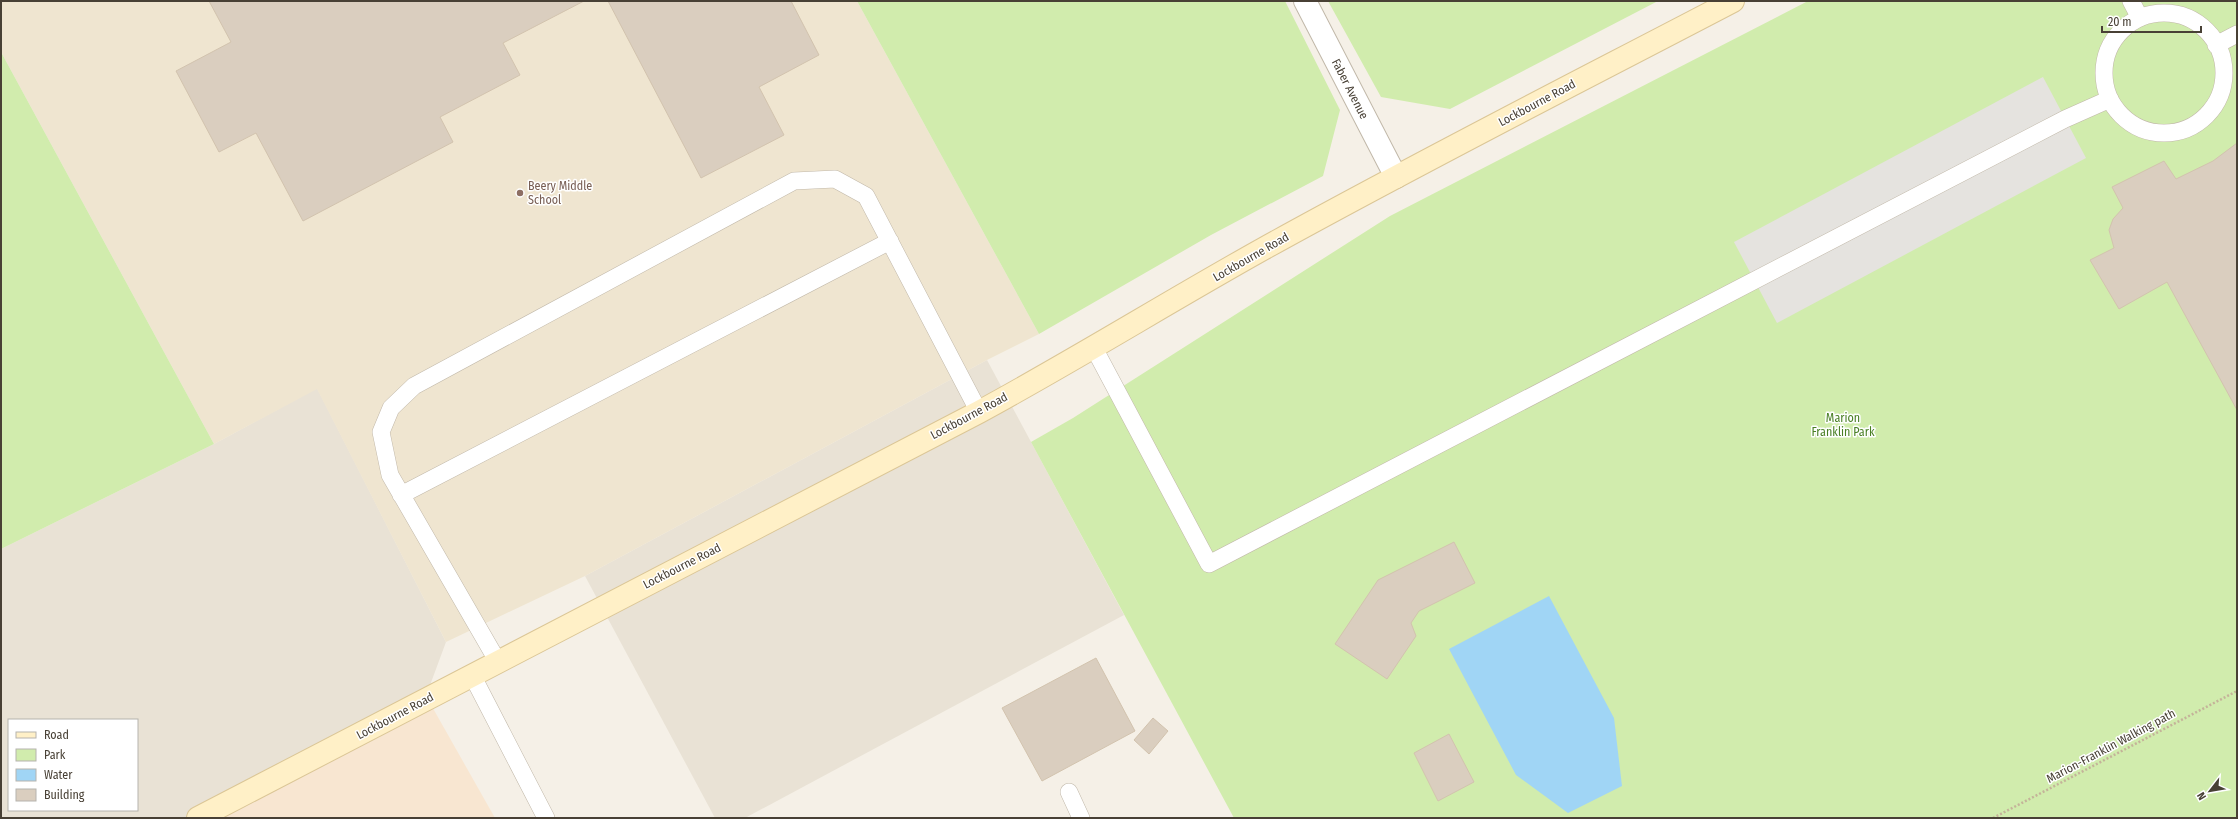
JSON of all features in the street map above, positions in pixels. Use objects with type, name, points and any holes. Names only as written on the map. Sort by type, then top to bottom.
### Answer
[{"type":"main road","name":"Lockbourne Road","points":[[198,818],[978,412],[1094,348],[1262,249],[1396,177],[1733,1]]},
{"type":"street","name":"Faber Avenue","points":[[1305,1],[1396,177]]},
{"type":"lane","points":[[2131,1],[2140,18]]},
{"type":"lane","points":[[2162,13],[2184,17],[2203,27],[2216,45],[2222,58],[2224,73],[2222,88],[2217,102],[2208,114],[2198,123],[2184,130],[2170,133],[2155,133],[2141,129],[2128,122],[2110,99],[2104,75],[2108,52],[2121,32],[2140,18],[2162,13]]},
{"type":"lane","points":[[2216,45],[2237,34]]},
{"type":"lane","points":[[1094,348],[1208,564],[2058,123],[2110,99]]},
{"type":"lane","points":[[498,662],[390,475],[381,432],[391,408],[414,386],[794,181],[835,179],[866,196],[978,412]]},
{"type":"lane","points":[[401,495],[890,241]]},
{"type":"lane","points":[[472,675],[546,818]]},
{"type":"lane","points":[[1069,792],[1080,818]]},
{"type":"path","name":"Marion-Franklin Walking path","points":[[1993,818],[2237,691]]},
{"type":"shaded area","name":"Beery Middle School","points":[[1,1],[857,1],[1039,334],[987,360],[585,576],[446,642],[317,389],[214,444],[1,52]]},
{"type":"shaded area","points":[[2043,77],[2086,158],[1777,323],[1734,242]]},
{"type":"shaded area","points":[[987,360],[1124,615],[745,818],[715,818],[585,576]]},
{"type":"shaded area","points":[[317,388],[446,642],[426,696],[203,818],[1,818],[1,549],[214,444]]},
{"type":"shaded area","points":[[426,696],[495,818],[203,818]]},
{"type":"green space","points":[[857,1],[1285,1],[1340,110],[1323,176],[1211,235],[1039,334]]},
{"type":"green space","points":[[1328,1],[1658,1],[1450,109],[1381,97]]},
{"type":"green space","name":"Marion Franklin Park","points":[[1808,1],[2237,1],[2237,818],[1234,818],[1031,442],[1073,418],[1390,216]]},
{"type":"green space","points":[[1,52],[214,444],[1,549]]},
{"type":"water","points":[[1549,596],[1614,718],[1622,786],[1568,813],[1516,775],[1449,649]]},
{"type":"building","points":[[209,1],[584,1],[503,43],[520,75],[440,117],[453,142],[303,221],[256,133],[219,152],[176,71],[231,42]]},
{"type":"building","points":[[608,1],[791,1],[819,55],[759,87],[784,135],[701,178]]},
{"type":"building","points":[[2237,143],[2237,410],[2167,282],[2119,309],[2090,260],[2114,248],[2109,230],[2113,219],[2123,208],[2112,187],[2164,161],[2176,179],[2213,161]]},
{"type":"building","points":[[1454,542],[1475,583],[1419,611],[1411,623],[1416,636],[1387,679],[1335,644],[1378,580]]},
{"type":"building","points":[[1096,658],[1135,731],[1042,781],[1002,708]]},
{"type":"building","points":[[1153,718],[1168,731],[1149,754],[1134,740]]},
{"type":"building","points":[[1449,734],[1474,782],[1438,801],[1414,753]]},
{"type":"place","name":"Beery Middle School","points":[[520,193]]}]
